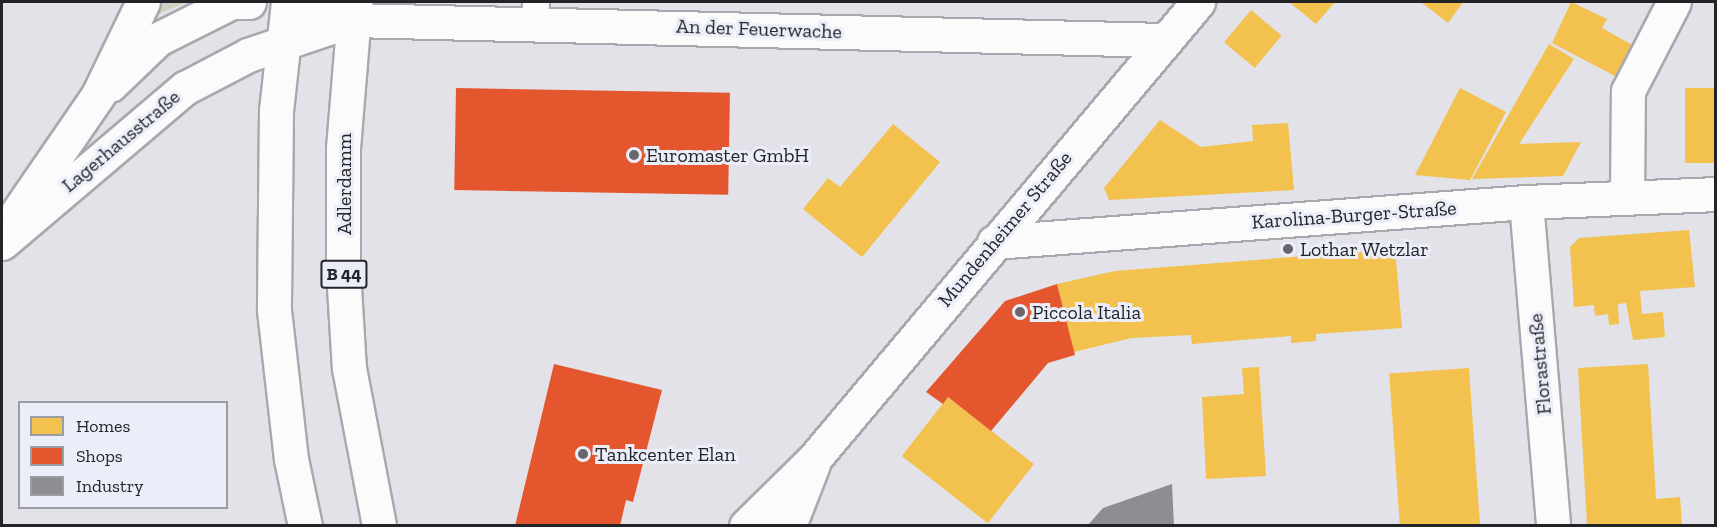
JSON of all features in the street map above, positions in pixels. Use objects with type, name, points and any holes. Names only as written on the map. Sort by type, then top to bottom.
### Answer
[{"type":"street","points":[[2,235],[98,95],[144,2]]},
{"type":"street","points":[[98,95],[158,39],[232,2],[249,2]]},
{"type":"street","points":[[288,2],[282,42],[274,310],[291,459],[305,525]]},
{"type":"street","points":[[297,2],[354,11]]},
{"type":"street","name":"Mundenheimer Straße","points":[[746,525],[814,459],[1198,2]]},
{"type":"street","points":[[1627,198],[1628,91],[1674,2]]},
{"type":"street","name":"Lagerhausstraße","points":[[2,243],[185,88],[354,11]]},
{"type":"street","name":"An der Feuerwache","points":[[354,11],[536,12],[1166,40]]},
{"type":"street","name":"Adlerdamm","points":[[354,11],[343,149],[343,271],[349,368],[379,525]]},
{"type":"street","name":"Karolina-Burger-Straße","points":[[994,242],[1526,202],[1716,194]]},
{"type":"street","name":"Florastraße","points":[[1526,202],[1553,525]]},
{"type":"street","points":[[289,525],[291,459]]},
{"type":"street","name":"Mundenheimer Straße","points":[[789,525],[814,459]]},
{"type":"green space","points":[[164,2],[187,2],[156,15]]},
{"type":"building: Homes","points":[[1289,2],[1335,2],[1316,24]]},
{"type":"building: Homes","points":[[1421,2],[1463,2],[1448,23]]},
{"type":"building: Homes","points":[[1571,2],[1607,19],[1602,28],[1632,45],[1615,76],[1552,43]]},
{"type":"building: Homes","points":[[1251,10],[1282,36],[1255,68],[1224,42]]},
{"type":"building: Homes","points":[[1549,44],[1574,59],[1519,144],[1581,142],[1563,176],[1472,179]]},
{"type":"building: Homes","points":[[1460,88],[1506,112],[1470,180],[1415,175]]},
{"type":"building: Homes","points":[[1685,88],[1716,88],[1716,163],[1685,163]]},
{"type":"building: Homes","points":[[1160,120],[1201,147],[1253,141],[1252,125],[1288,123],[1294,190],[1109,200],[1104,188]]},
{"type":"building: Homes","points":[[893,124],[940,162],[862,257],[803,209],[828,178],[840,187]]},
{"type":"building: Homes","points":[[1689,230],[1695,287],[1640,291],[1642,314],[1663,312],[1665,337],[1633,340],[1626,303],[1618,304],[1619,324],[1609,325],[1608,314],[1595,316],[1594,305],[1574,307],[1570,247],[1579,238]]},
{"type":"building: Homes","points":[[1395,249],[1402,328],[1316,334],[1316,341],[1291,343],[1291,336],[1192,344],[1191,335],[1131,338],[1074,352],[1057,284],[1115,271]]},
{"type":"building: Homes","points":[[1648,364],[1656,499],[1680,497],[1682,524],[1587,525],[1578,368]]},
{"type":"building: Homes","points":[[1259,367],[1266,476],[1206,479],[1202,397],[1244,394],[1242,368]]},
{"type":"building: Homes","points":[[1469,368],[1480,525],[1400,526],[1389,374]]},
{"type":"building: Homes","points":[[948,397],[1034,464],[988,523],[902,456]]},
{"type":"building: Shops","points":[[456,88],[730,93],[728,195],[454,190]]},
{"type":"building: Shops","points":[[1057,284],[1075,355],[1048,363],[991,431],[948,397],[943,404],[926,392],[1005,301]]},
{"type":"building: Shops","points":[[554,364],[662,390],[633,502],[626,500],[620,526],[515,526]]},
{"type":"building: Industry","points":[[1172,484],[1174,526],[1087,526],[1103,508]]},
{"type":"place","name":"Euromaster GmbH","points":[[634,155]]},
{"type":"place","name":"Lothar Wetzlar","points":[[1288,249]]},
{"type":"place","name":"Piccola Italia","points":[[1020,312]]},
{"type":"place","name":"Tankcenter Elan","points":[[583,454]]}]
